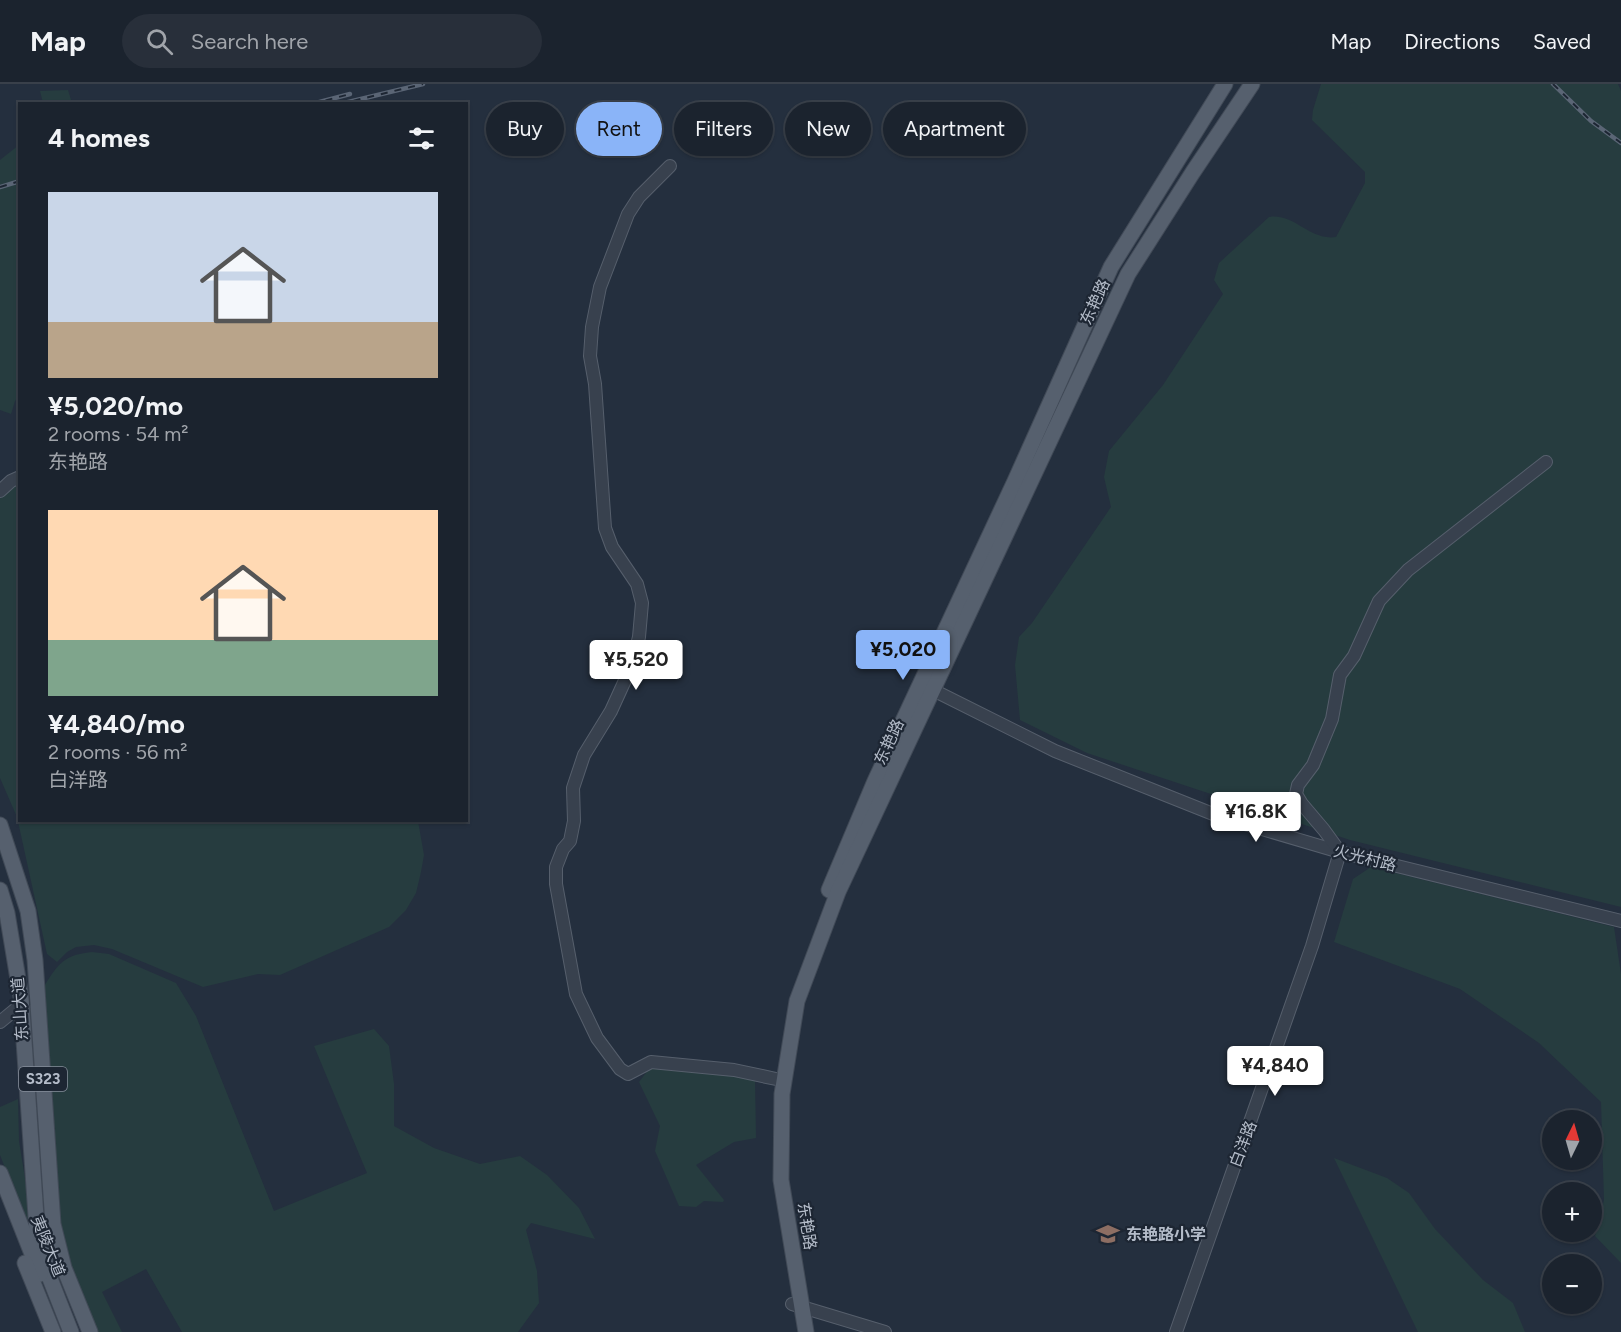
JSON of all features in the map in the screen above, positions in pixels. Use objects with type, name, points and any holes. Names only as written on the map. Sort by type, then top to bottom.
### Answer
[{"type":"main road","name":"东艳路","points":[[798,1332],[797,1305],[781,1180],[782,1094],[797,1001],[838,892],[1015,481],[1111,267],[1225,84]]},
{"type":"main road","name":"东艳路","points":[[806,1332],[797,1305],[772,1181],[774,1093],[789,1002],[823,906],[875,781],[927,687],[1128,274],[1252,84]]},
{"type":"main road","name":"东山大道","points":[[0,825],[28,911],[37,1231],[49,1276],[71,1332]]},
{"type":"main road","name":"东山大道","points":[[0,890],[29,995],[52,1224],[64,1268],[90,1332]]},
{"type":"main road","name":"夷陵大道","points":[[0,1173],[63,1332]]},
{"type":"main road","name":"夷陵大道","points":[[0,1198],[53,1332]]},
{"type":"street","points":[[670,166],[639,197],[627,214],[600,287],[592,327],[590,356],[595,384],[605,528],[612,547],[637,584],[642,603],[639,637],[632,665],[611,711],[584,755],[573,788],[574,821],[570,841],[563,849],[556,867],[556,884],[576,994],[597,1038],[620,1069],[628,1074],[651,1062],[734,1070],[776,1079]]},
{"type":"street","points":[[1340,852],[1296,795],[1298,784],[1313,765],[1332,719],[1340,675],[1354,656],[1379,601],[1408,570],[1546,462]]},
{"type":"street","points":[[0,491],[18,478]]},
{"type":"street","name":"火光村路","points":[[927,687],[1055,751],[1218,816],[1340,852],[1621,921]]},
{"type":"street","name":"白洋路","points":[[1176,1332],[1312,946],[1340,852]]},
{"type":"street","points":[[0,1013],[29,995]]},
{"type":"street","points":[[0,1022],[29,995]]},
{"type":"street","points":[[797,1305],[885,1332]]},
{"type":"green space","points":[[1321,84],[1618,84],[1621,91],[1621,907],[1350,840],[1087,753],[1020,720],[1015,665],[1019,637],[1032,623],[1111,507],[1104,477],[1109,451],[1163,385],[1223,294],[1214,280],[1219,263],[1269,217],[1287,219],[1318,235],[1336,237],[1365,183],[1365,172],[1312,120]]},
{"type":"green space","points":[[68,90],[72,102],[43,102],[40,91]]},
{"type":"green space","points":[[18,146],[18,397],[11,414],[0,410],[0,160]]},
{"type":"green space","points":[[18,478],[18,822],[0,778],[0,491]]},
{"type":"green space","points":[[18,822],[418,822],[424,855],[416,893],[406,910],[389,927],[280,975],[258,974],[203,987],[112,949],[94,945],[76,947],[57,962],[47,954]]},
{"type":"green space","points":[[1371,867],[1614,927],[1621,974],[1621,1263],[1601,1242],[1604,1200],[1601,1102],[1539,1043],[1460,989],[1334,942],[1353,879]]},
{"type":"green space","points":[[92,952],[109,954],[176,983],[196,1016],[274,1211],[367,1173],[314,1046],[374,1029],[389,1046],[394,1084],[394,1126],[434,1148],[480,1164],[520,1156],[547,1175],[579,1208],[595,1239],[531,1223],[526,1230],[537,1271],[539,1303],[518,1332],[182,1332],[146,1269],[102,1292],[122,1332],[96,1332],[71,1270],[56,1224],[39,994],[65,960],[72,956]]},
{"type":"green space","points":[[652,1065],[755,1079],[756,1138],[734,1142],[696,1165],[724,1200],[723,1202],[704,1201],[696,1207],[679,1206],[655,1151],[660,1126],[639,1082]]},
{"type":"green space","points":[[18,1099],[19,1141],[36,1247],[0,1155],[0,1107]]},
{"type":"green space","points":[[1334,1158],[1387,1178],[1409,1193],[1435,1229],[1483,1280],[1513,1303],[1525,1332],[1418,1332]]},
{"type":"railway","points":[[348,102],[423,84]]},
{"type":"railway","points":[[1553,84],[1591,121],[1621,143]]},
{"type":"railway","points":[[320,102],[350,94]]},
{"type":"railway","points":[[0,187],[18,182]]},
{"type":"place","name":"东艳路小学","points":[[1108,1234]]}]
